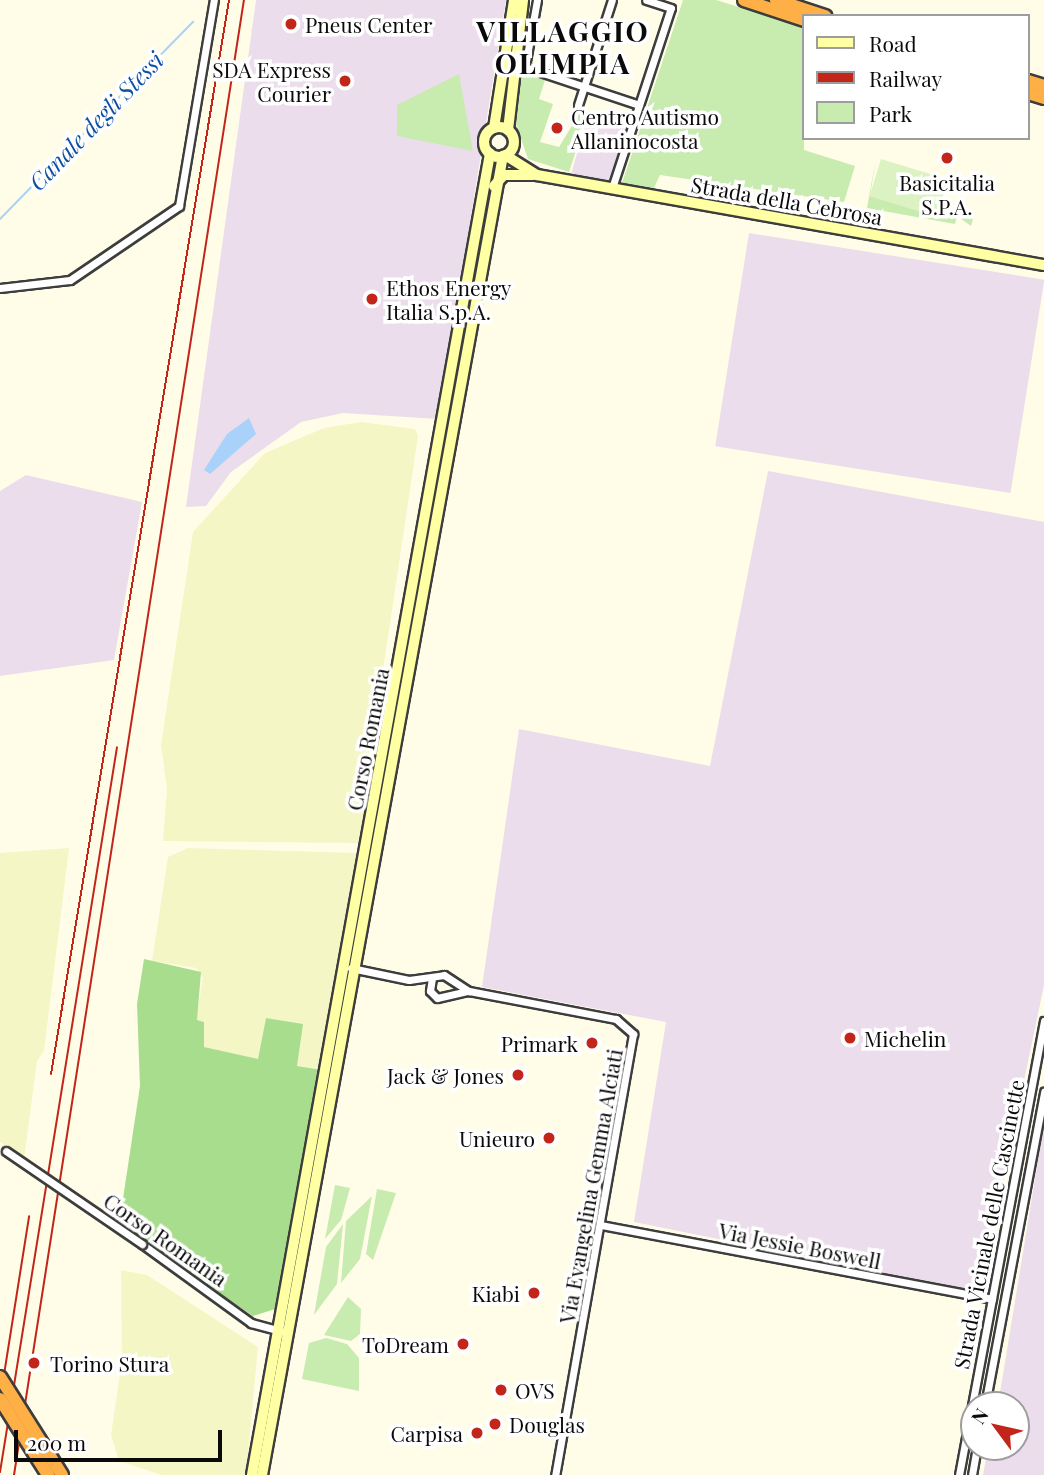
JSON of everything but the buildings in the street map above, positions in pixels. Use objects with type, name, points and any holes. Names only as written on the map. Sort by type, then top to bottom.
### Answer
[{"type":"highway","points":[[744,0],[802,19]]},
{"type":"highway","points":[[776,0],[819,14]]},
{"type":"highway","points":[[0,1377],[62,1475]]},
{"type":"highway","points":[[0,1399],[48,1475]]},
{"type":"main road","points":[[514,0],[494,128],[484,140],[490,153],[504,155],[514,143]]},
{"type":"main road","points":[[523,0],[508,130],[526,168]]},
{"type":"main road","points":[[494,128],[508,130]]},
{"type":"main road","name":"Corso Romania","points":[[349,968],[490,153]]},
{"type":"main road","name":"Strada della Cebrosa","points":[[504,155],[537,174],[1044,265]]},
{"type":"main road","name":"Corso Romania","points":[[262,1475],[283,1332],[349,968],[494,186],[504,155]]},
{"type":"main road","points":[[494,186],[504,175],[537,174]]},
{"type":"main road","name":"Corso Romania","points":[[252,1475],[283,1332]]},
{"type":"street","points":[[0,288],[70,280],[179,206],[214,0]]},
{"type":"street","points":[[537,0],[525,67],[639,104]]},
{"type":"street","points":[[578,105],[612,0]]},
{"type":"street","points":[[612,188],[671,8],[646,0]]},
{"type":"street","points":[[349,968],[409,980],[432,978],[441,974],[452,981],[450,994],[437,998],[430,991],[409,980]]},
{"type":"street","points":[[430,991],[432,978]]},
{"type":"street","name":"Via Evangelina Gemma Alciati","points":[[452,981],[469,991],[616,1019],[631,1030],[635,1045],[555,1475]]},
{"type":"street","name":"Via Evangelina Gemma Alciati","points":[[450,994],[469,991]]},
{"type":"street","name":"Strada Vicinale delle Cascinette","points":[[959,1475],[1044,1021]]},
{"type":"street","name":"Strada Vicinale delle Cascinette","points":[[988,1391],[1044,1092]]},
{"type":"street","name":"Corso Romania","points":[[3,1149],[251,1323],[283,1332]]},
{"type":"street","name":"Via Jessie Boswell","points":[[601,1225],[992,1299]]},
{"type":"street","points":[[978,1372],[991,1374]]},
{"type":"shaded area","points":[[256,0],[506,0],[438,419],[343,413],[301,422],[231,472],[206,506],[186,507]]},
{"type":"shaded area","points":[[588,115],[627,126],[611,184],[571,173]]},
{"type":"shaded area","points":[[749,233],[1044,280],[1011,493],[715,446]]},
{"type":"shaded area","name":"Michelin","points":[[768,471],[1044,522],[1044,985],[980,1292],[634,1222],[666,1022],[482,987],[519,729],[710,766]]},
{"type":"shaded area","points":[[26,475],[142,502],[114,660],[0,676],[0,491]]},
{"type":"shaded area","points":[[1044,1124],[1044,1475],[983,1475],[986,1461],[1030,1461],[1030,1391],[1000,1391]]},
{"type":"green space","points":[[683,0],[716,0],[802,26],[804,150],[855,166],[844,202],[660,175],[654,188],[622,183]]},
{"type":"green space","points":[[523,73],[545,80],[539,99],[553,104],[540,142],[559,147],[579,114],[587,117],[569,172],[528,159],[513,115]]},
{"type":"green space","points":[[459,74],[473,151],[397,136],[397,105]]},
{"type":"green space","points":[[876,158],[870,196],[937,215],[939,208],[973,219],[971,226],[957,216],[955,224],[867,208]]},
{"type":"green space","points":[[881,159],[948,179],[937,217],[870,196]]},
{"type":"green space","points":[[361,422],[415,429],[418,436],[379,697],[385,699],[358,843],[163,841],[167,789],[161,745],[193,532],[265,453],[324,428]]},
{"type":"green space","points":[[69,848],[44,1051],[37,1061],[24,1159],[0,1142],[0,853]]},
{"type":"green space","points":[[188,848],[357,853],[318,1069],[297,1066],[302,1024],[266,1018],[258,1059],[203,1047],[204,1022],[196,1020],[203,978],[196,968],[152,961],[168,857]]},
{"type":"green space","points":[[144,959],[201,972],[197,1020],[204,1022],[204,1047],[258,1059],[266,1018],[303,1024],[297,1066],[322,1070],[275,1309],[253,1316],[119,1225],[140,1086],[137,1004]]},
{"type":"green space","points":[[335,1185],[350,1188],[341,1220],[325,1239]]},
{"type":"green space","points":[[377,1189],[396,1193],[373,1260],[366,1254]]},
{"type":"green space","points":[[372,1196],[360,1259],[341,1283],[346,1221]]},
{"type":"green space","points":[[343,1224],[337,1284],[314,1315],[326,1247]]},
{"type":"green space","points":[[121,1270],[147,1275],[258,1347],[246,1475],[162,1475],[119,1461],[111,1435],[122,1360]]},
{"type":"green space","points":[[348,1297],[361,1309],[360,1334],[351,1341],[324,1335]]},
{"type":"green space","points":[[326,1338],[347,1344],[359,1358],[359,1391],[302,1379],[309,1343]]},
{"type":"water","points":[[249,418],[256,434],[210,474],[204,470],[227,434]]},
{"type":"waterway","name":"Canale degli Stessi","points":[[0,219],[193,22]]},
{"type":"railway","points":[[51,1074],[229,0]]},
{"type":"railway","points":[[14,1475],[244,0]]},
{"type":"railway","points":[[0,1472],[117,747]]},
{"type":"railway","points":[[0,1400],[29,1216]]},
{"type":"place","name":"Pneus Center","points":[[291,24]]},
{"type":"place","name":"SDA Express Courier","points":[[345,81]]},
{"type":"place","name":"Centro Autismo Allaninocosta","points":[[557,128]]},
{"type":"place","name":"Basicitalia S.P.A.","points":[[947,158]]},
{"type":"place","name":"Ethos Energy Italia S.p.A.","points":[[372,299]]},
{"type":"place","name":"Michelin","points":[[850,1038]]},
{"type":"place","name":"Primark","points":[[592,1043]]},
{"type":"place","name":"Jack & Jones","points":[[518,1075]]},
{"type":"place","name":"Unieuro","points":[[549,1138]]},
{"type":"place","name":"Kiabi","points":[[534,1293]]},
{"type":"place","name":"ToDream","points":[[463,1344]]},
{"type":"place","name":"Torino Stura","points":[[34,1363]]},
{"type":"place","name":"OVS","points":[[501,1390]]},
{"type":"place","name":"Douglas","points":[[495,1424]]},
{"type":"place","name":"Carpisa","points":[[477,1433]]},
{"type":"district","name":"VILLAGGIO OLIMPIA","points":[[563,47]]}]
